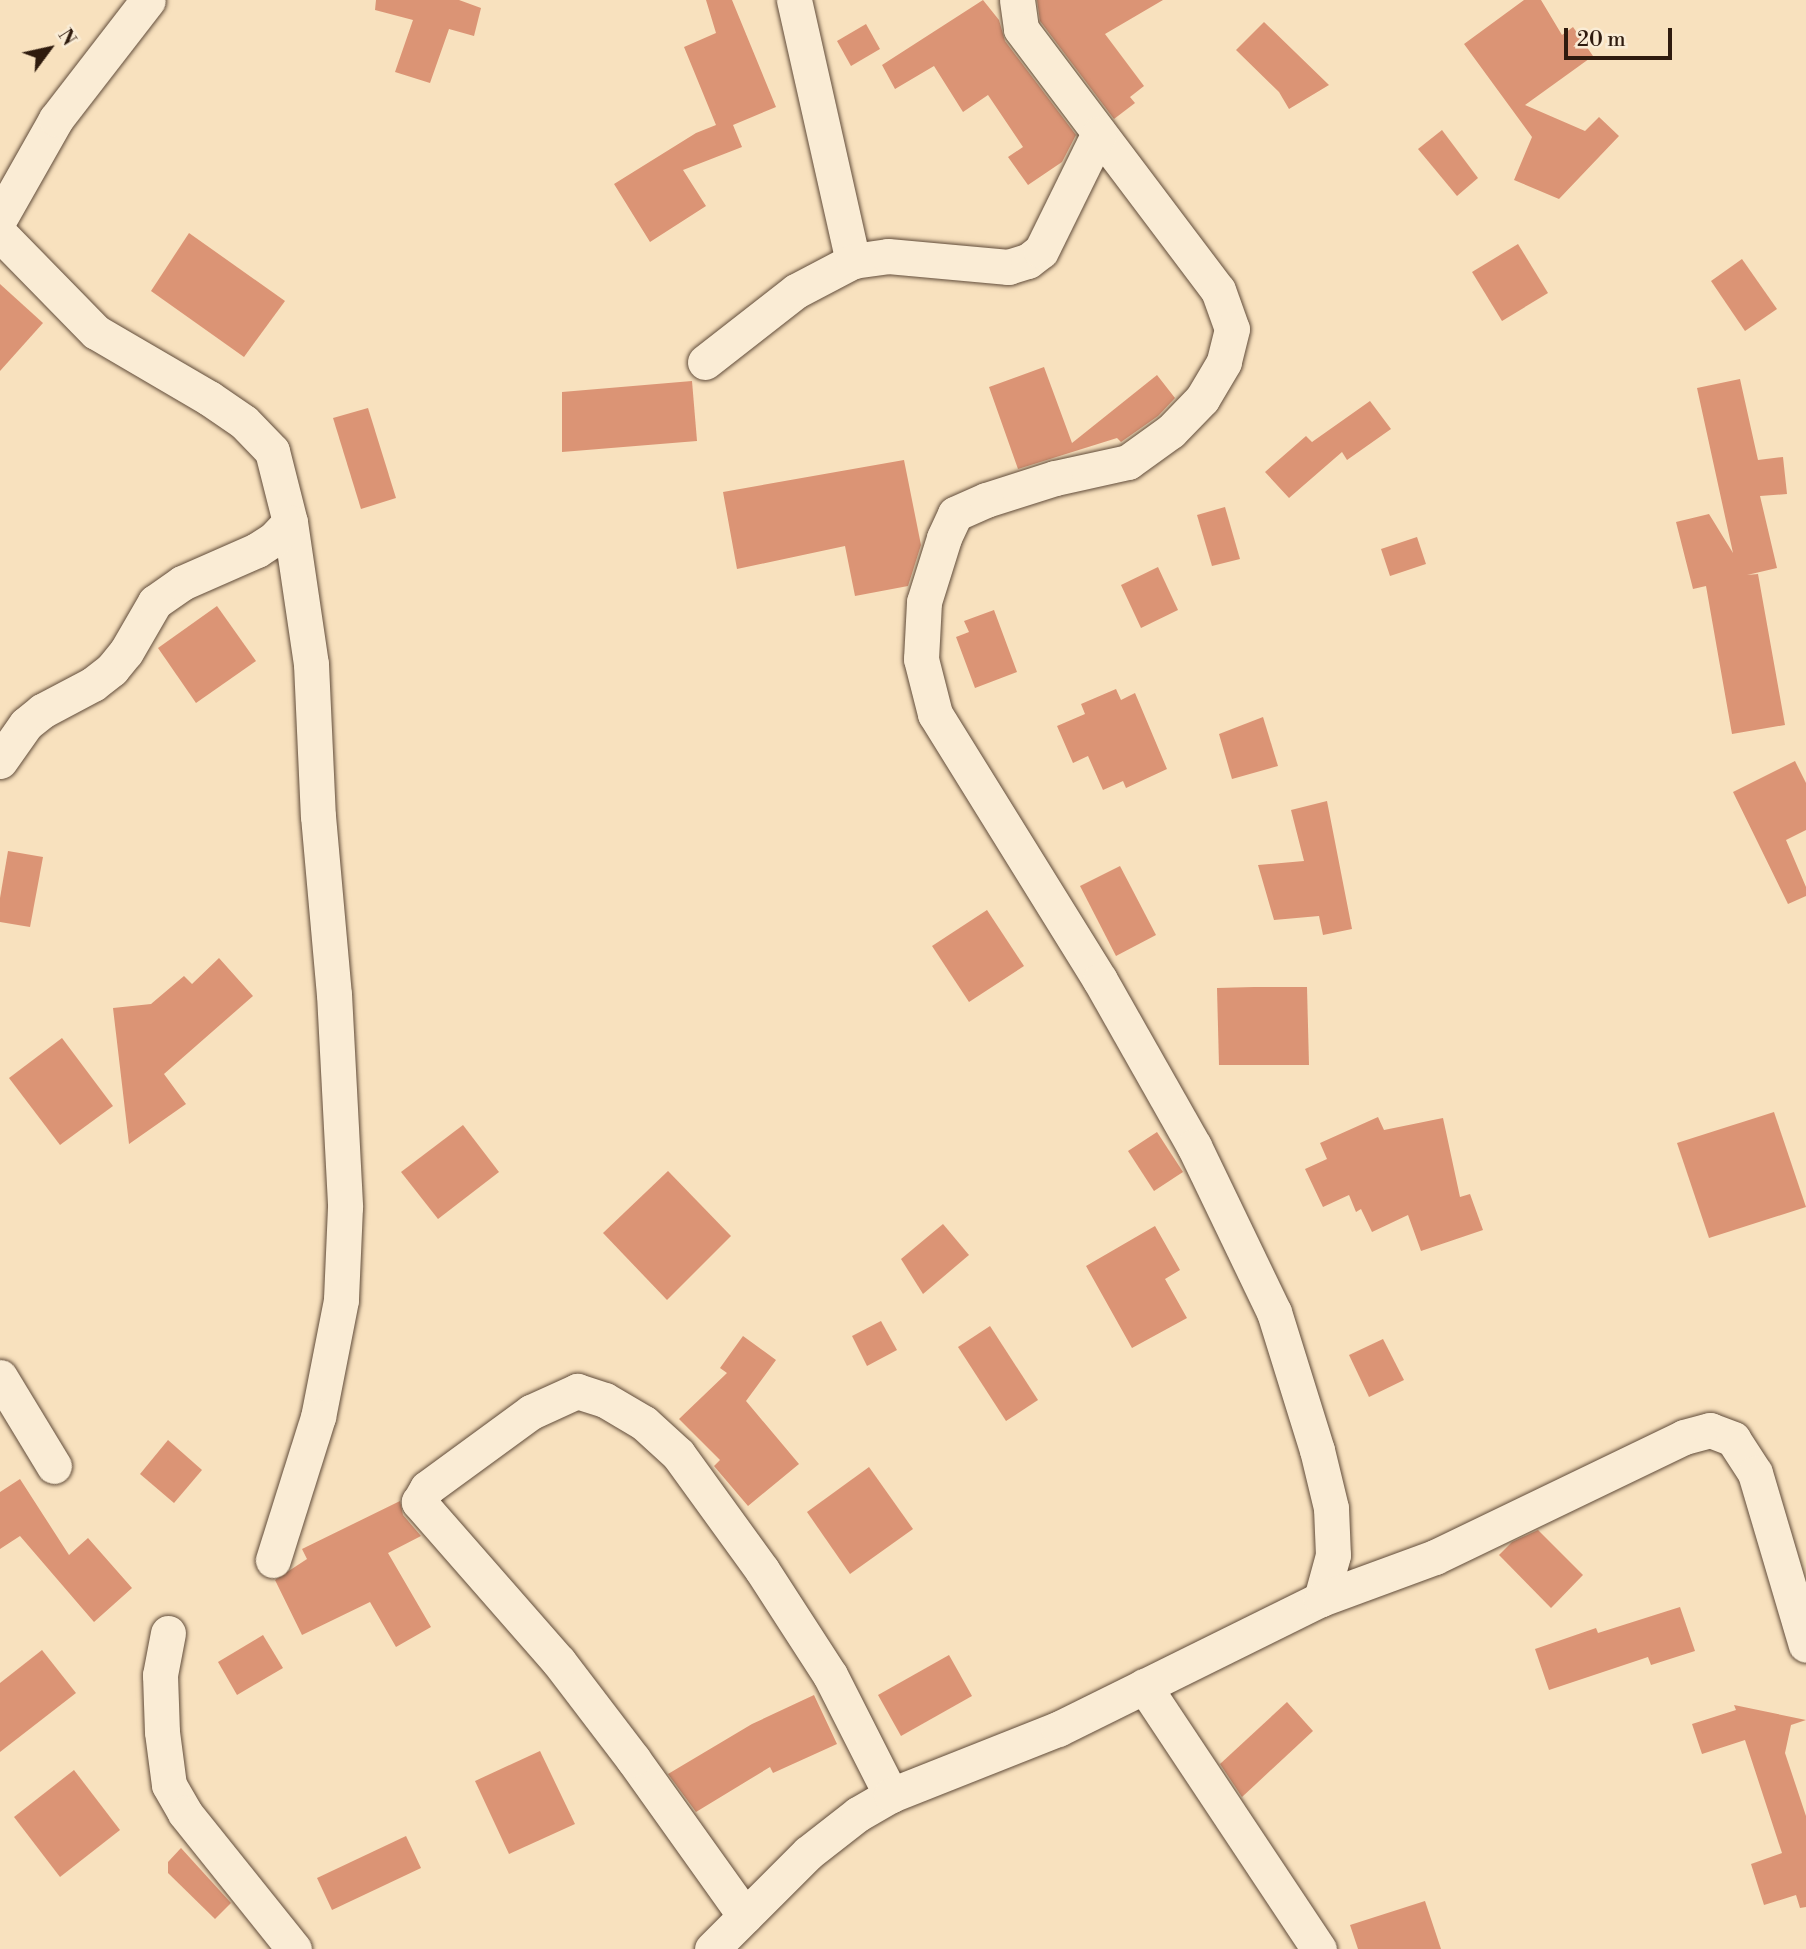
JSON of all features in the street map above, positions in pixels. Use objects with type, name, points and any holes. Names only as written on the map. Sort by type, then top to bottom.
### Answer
[{"type":"street","points":[[0,218],[55,119],[148,0]]},
{"type":"street","points":[[794,0],[853,261]]},
{"type":"street","points":[[1017,0],[1021,29],[1218,289],[1232,329],[1224,362],[1195,407],[1171,431],[1128,462],[1055,478],[986,500],[955,514],[944,538],[924,602],[921,659],[935,714],[1100,980],[1194,1146],[1274,1312],[1317,1450],[1331,1508],[1333,1555],[1321,1599]]},
{"type":"street","points":[[705,362],[796,292],[853,261],[888,256],[1008,267],[1028,261],[1041,251],[1099,132]]},
{"type":"street","points":[[0,234],[96,332],[209,398],[244,422],[272,451],[290,522],[311,664],[318,816],[334,994],[345,1207],[341,1300],[318,1417],[273,1560]]},
{"type":"street","points":[[0,761],[26,724],[42,710],[93,684],[112,669],[126,652],[155,602],[182,583],[257,550],[274,539],[290,522]]},
{"type":"street","points":[[0,1377],[54,1466]]},
{"type":"street","points":[[745,1916],[633,1759],[559,1662],[419,1502],[427,1488],[531,1412],[577,1391],[605,1400],[644,1423],[678,1454],[762,1570],[830,1675],[891,1795]]},
{"type":"street","points":[[712,1949],[808,1853],[858,1814],[891,1795],[1058,1730],[1321,1599],[1435,1557],[1684,1437],[1710,1430],[1733,1439],[1755,1473],[1806,1645]]},
{"type":"street","points":[[168,1633],[160,1675],[162,1732],[169,1785],[185,1813],[294,1949]]},
{"type":"street","points":[[1143,1686],[1319,1949]]},
{"type":"building","points":[[376,0],[459,0],[481,8],[474,36],[449,29],[430,83],[395,72],[413,20],[375,10]]},
{"type":"building","points":[[706,0],[732,0],[776,107],[733,125],[742,147],[683,170],[706,206],[650,242],[614,184],[696,133],[716,125],[684,47],[716,33]]},
{"type":"building","points":[[983,0],[999,20],[1005,41],[1076,135],[1062,162],[1028,185],[1008,157],[1023,147],[988,95],[963,112],[934,66],[895,89],[882,65]]},
{"type":"building","points":[[1037,0],[1163,0],[1105,34],[1144,86],[1130,97],[1135,103],[1114,119],[1040,21]]},
{"type":"building","points":[[1524,0],[1541,0],[1562,35],[1573,27],[1593,56],[1525,105],[1585,131],[1599,117],[1619,136],[1559,199],[1514,180],[1532,137],[1464,44]]},
{"type":"building","points":[[1264,22],[1329,85],[1289,109],[1279,92],[1236,50]]},
{"type":"building","points":[[866,24],[880,49],[851,66],[837,41]]},
{"type":"building","points":[[1442,130],[1478,178],[1457,196],[1418,149]]},
{"type":"building","points":[[189,233],[285,301],[244,357],[151,291]]},
{"type":"building","points":[[1518,244],[1548,293],[1502,321],[1472,272]]},
{"type":"building","points":[[1742,259],[1777,309],[1745,331],[1711,281]]},
{"type":"building","points":[[0,284],[43,323],[0,371]]},
{"type":"building","points":[[1044,367],[1072,443],[1157,375],[1175,398],[1158,416],[1121,442],[1117,438],[1018,469],[989,387]]},
{"type":"building","points":[[1740,379],[1758,460],[1783,457],[1787,494],[1760,496],[1777,568],[1747,575],[1758,574],[1785,725],[1732,734],[1706,586],[1693,589],[1676,522],[1709,514],[1733,553],[1697,388]]},
{"type":"building","points":[[692,381],[697,441],[562,452],[562,392]]},
{"type":"building","points":[[1370,401],[1391,429],[1347,460],[1342,452],[1289,498],[1265,472],[1306,436],[1312,442]]},
{"type":"building","points":[[368,408],[396,498],[361,509],[333,418]]},
{"type":"building","points":[[904,460],[921,545],[908,586],[855,596],[845,546],[737,569],[723,492]]},
{"type":"building","points":[[1225,507],[1240,559],[1212,566],[1197,515]]},
{"type":"building","points":[[1417,537],[1426,564],[1390,576],[1381,549]]},
{"type":"building","points":[[1158,567],[1178,610],[1141,628],[1121,585]]},
{"type":"building","points":[[217,606],[256,661],[196,703],[158,648]]},
{"type":"building","points":[[994,610],[1017,672],[975,688],[956,637],[969,632],[964,621]]},
{"type":"building","points":[[1116,689],[1121,700],[1135,693],[1167,769],[1126,788],[1123,781],[1103,790],[1088,756],[1073,763],[1057,726],[1085,714],[1081,704]]},
{"type":"building","points":[[1263,717],[1278,766],[1232,779],[1219,734]]},
{"type":"building","points":[[1795,761],[1806,783],[1806,830],[1786,840],[1806,887],[1806,896],[1788,904],[1733,792]]},
{"type":"building","points":[[1327,801],[1352,929],[1323,935],[1319,916],[1274,920],[1258,865],[1304,861],[1291,810]]},
{"type":"building","points":[[8,851],[43,857],[30,927],[0,922],[0,898]]},
{"type":"building","points":[[1120,866],[1156,935],[1116,956],[1080,886]]},
{"type":"building","points":[[987,910],[1024,966],[969,1002],[932,946]]},
{"type":"building","points":[[219,958],[253,996],[164,1074],[186,1104],[129,1144],[113,1008],[151,1004],[184,976],[192,984]]},
{"type":"building","points":[[1307,987],[1309,1065],[1219,1065],[1217,988]]},
{"type":"building","points":[[62,1038],[113,1106],[60,1145],[9,1078]]},
{"type":"building","points":[[1774,1112],[1806,1207],[1709,1238],[1677,1143]]},
{"type":"building","points":[[1378,1117],[1384,1130],[1443,1118],[1460,1197],[1470,1194],[1483,1230],[1421,1251],[1408,1215],[1372,1232],[1361,1209],[1356,1212],[1349,1195],[1323,1207],[1305,1169],[1327,1159],[1320,1143]]},
{"type":"building","points":[[463,1125],[499,1172],[438,1219],[401,1172]]},
{"type":"building","points":[[1157,1132],[1183,1172],[1154,1191],[1128,1151]]},
{"type":"building","points":[[668,1171],[731,1236],[667,1300],[603,1233]]},
{"type":"building","points":[[943,1224],[969,1255],[923,1294],[901,1259]]},
{"type":"building","points":[[1155,1226],[1180,1270],[1165,1279],[1187,1318],[1132,1348],[1086,1266]]},
{"type":"building","points":[[881,1321],[897,1350],[867,1366],[852,1336]]},
{"type":"building","points":[[990,1326],[1038,1400],[1006,1421],[958,1347]]},
{"type":"building","points":[[743,1336],[776,1360],[746,1401],[799,1464],[748,1506],[714,1466],[720,1460],[679,1419],[727,1373],[720,1368]]},
{"type":"building","points":[[1383,1339],[1404,1380],[1369,1397],[1349,1355]]},
{"type":"building","points":[[168,1440],[202,1470],[174,1503],[140,1474]]},
{"type":"building","points":[[869,1467],[913,1529],[850,1574],[807,1512]]},
{"type":"building","points":[[20,1479],[69,1555],[88,1538],[132,1588],[94,1622],[20,1536],[0,1549],[0,1492]]},
{"type":"building","points":[[400,1501],[403,1515],[421,1536],[388,1553],[431,1627],[396,1647],[370,1602],[302,1635],[275,1580],[307,1559],[302,1549]]},
{"type":"building","points":[[1538,1530],[1583,1575],[1551,1608],[1499,1555],[1512,1542]]},
{"type":"building","points":[[1680,1607],[1695,1651],[1651,1665],[1648,1657],[1549,1690],[1535,1649],[1596,1628],[1598,1633]]},
{"type":"building","points":[[263,1635],[283,1668],[237,1695],[218,1662]]},
{"type":"building","points":[[42,1650],[76,1693],[0,1752],[0,1683]]},
{"type":"building","points":[[949,1655],[972,1696],[901,1736],[878,1695]]},
{"type":"building","points":[[814,1695],[837,1744],[773,1773],[770,1767],[696,1812],[668,1774],[752,1724]]},
{"type":"building","points":[[1287,1702],[1313,1731],[1242,1797],[1220,1764]]},
{"type":"building","points":[[1734,1705],[1806,1720],[1791,1725],[1785,1753],[1806,1816],[1806,1907],[1800,1908],[1796,1895],[1764,1905],[1751,1864],[1782,1853],[1745,1740],[1702,1754],[1692,1724],[1736,1710]]},
{"type":"building","points":[[540,1751],[575,1824],[509,1854],[475,1781]]},
{"type":"building","points":[[74,1770],[120,1830],[60,1877],[14,1817]]},
{"type":"building","points":[[406,1836],[421,1868],[332,1910],[317,1878]]},
{"type":"building","points":[[181,1848],[231,1903],[215,1919],[168,1873],[168,1862]]},
{"type":"building","points":[[1425,1901],[1441,1949],[1358,1949],[1350,1925]]}]
